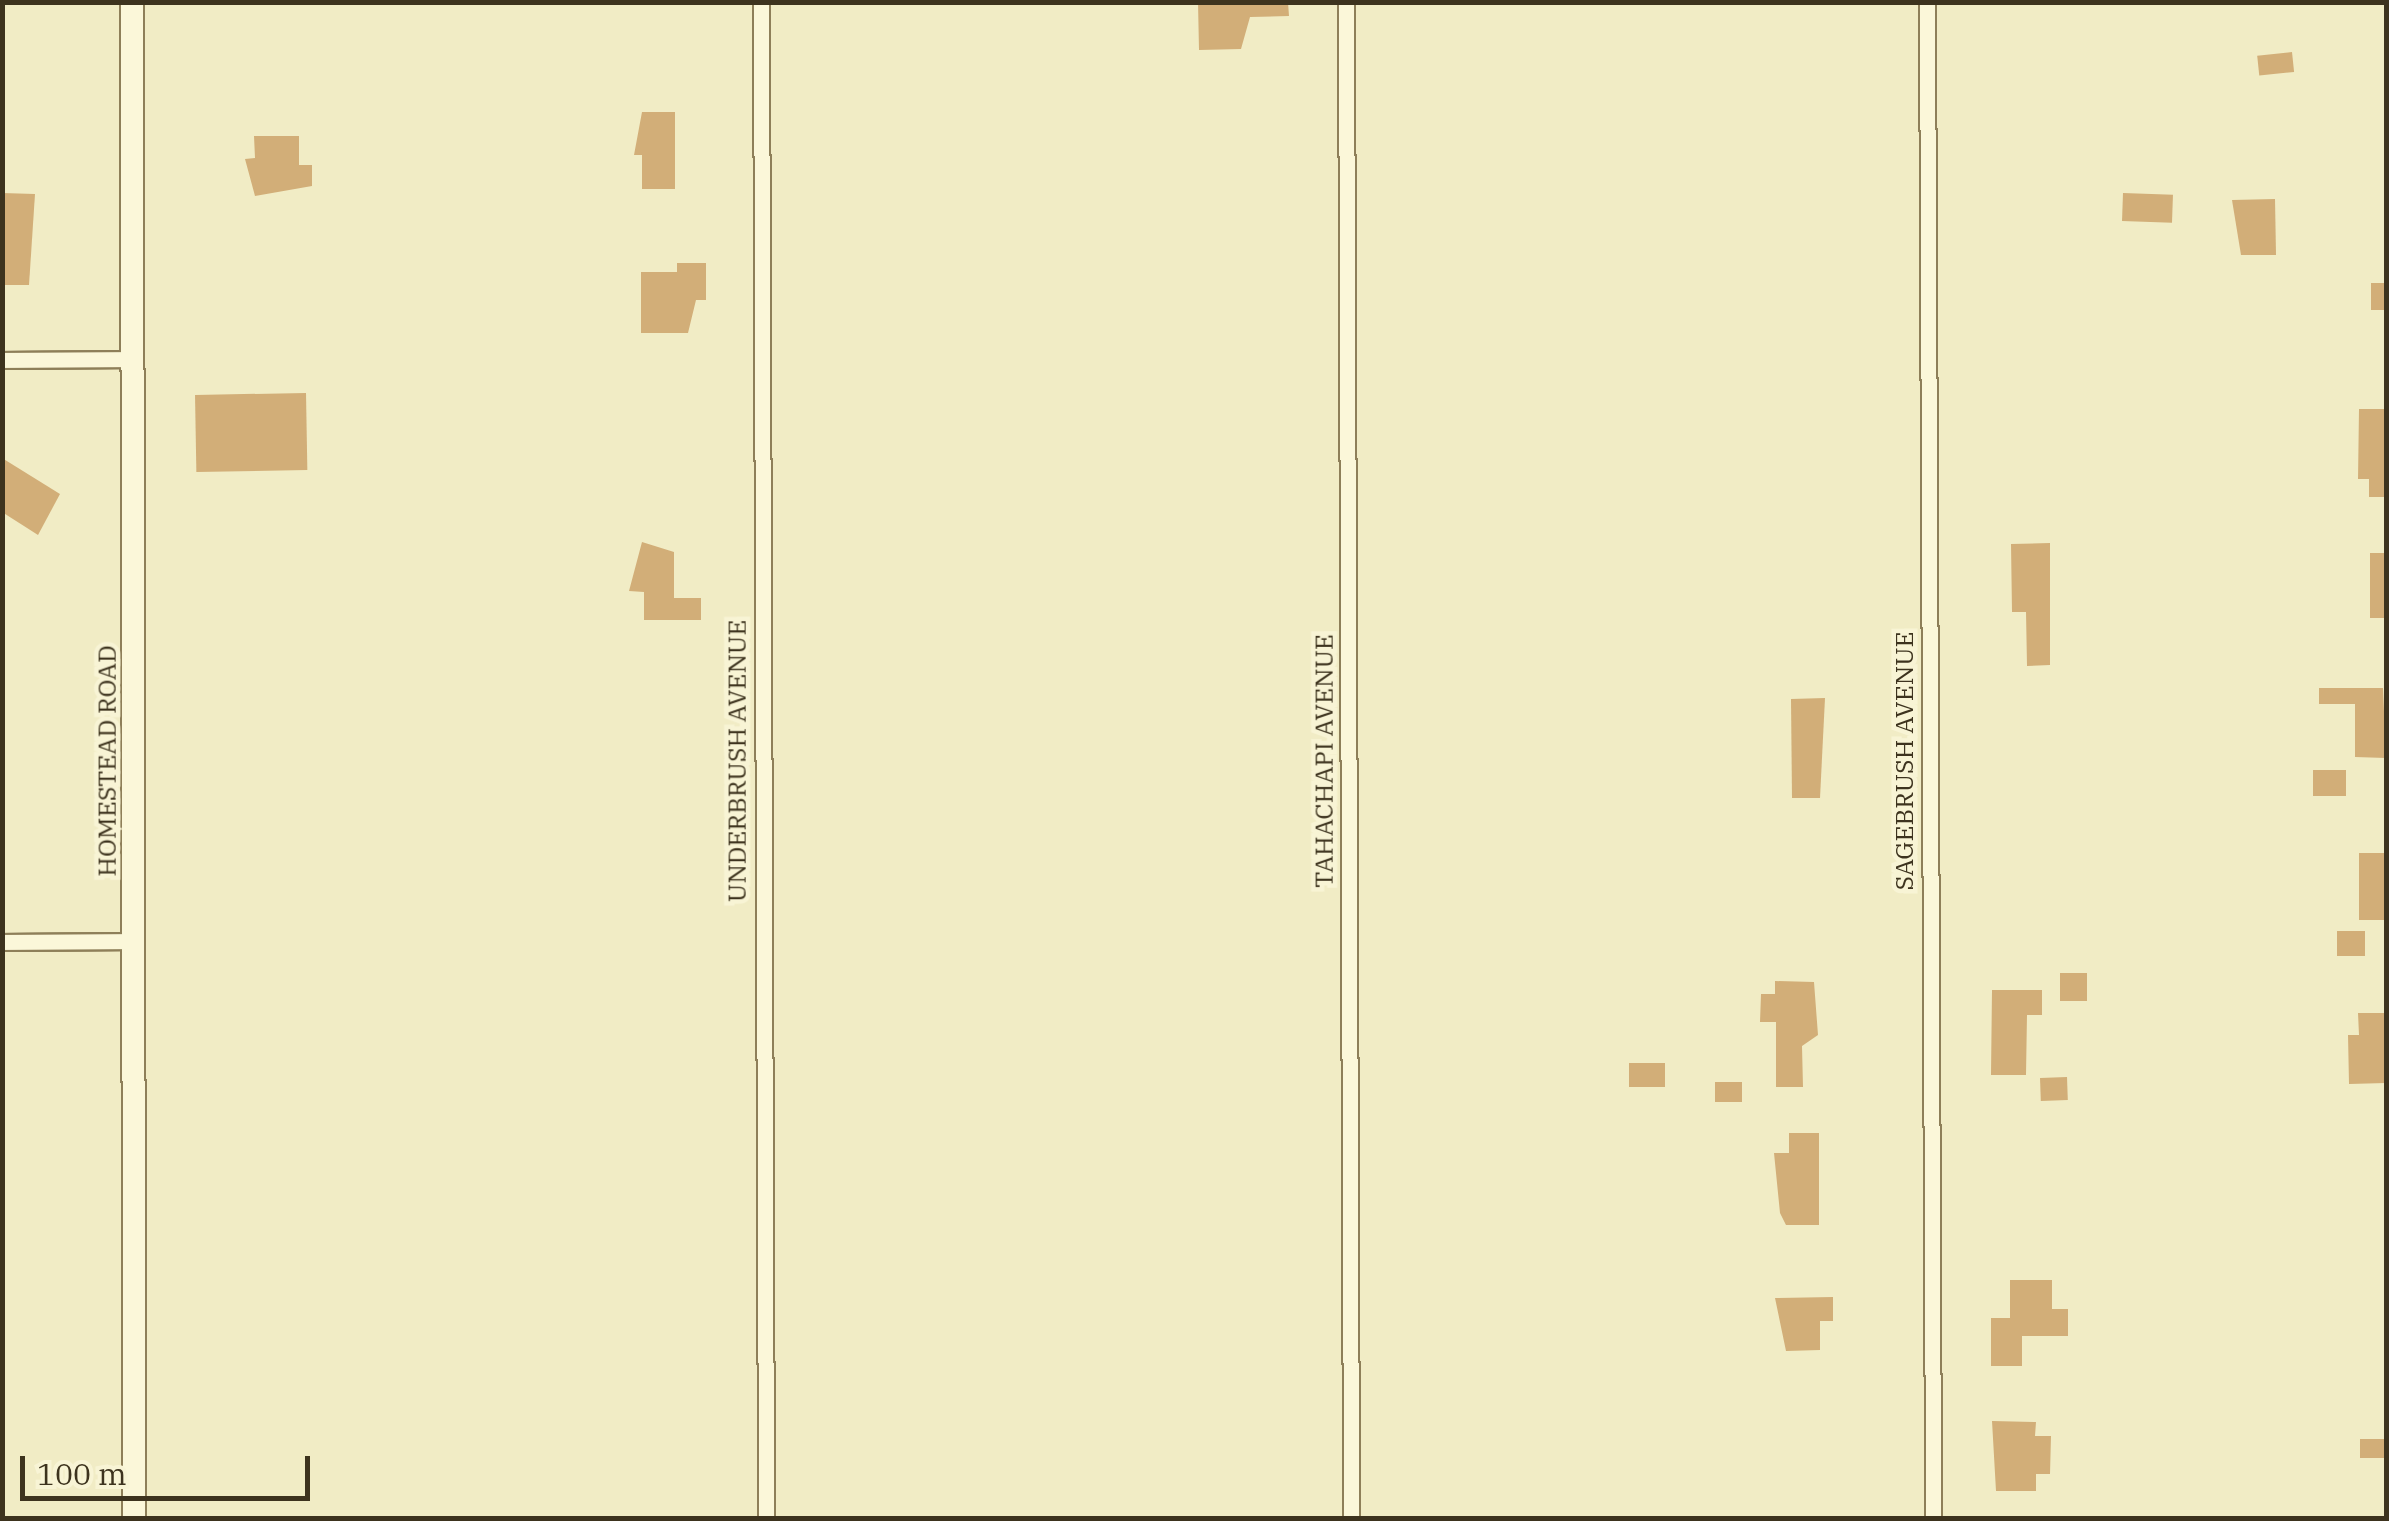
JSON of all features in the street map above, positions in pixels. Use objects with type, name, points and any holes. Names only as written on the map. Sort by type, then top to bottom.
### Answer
[{"type":"main road","name":"HOMESTEAD ROAD","points":[[132,2],[134,1518]]},
{"type":"street","name":"UNDERBRUSH AVENUE","points":[[761,2],[766,1518]]},
{"type":"street","name":"TAHACHAPI AVENUE","points":[[1346,2],[1351,1518]]},
{"type":"street","name":"SAGEBRUSH AVENUE","points":[[1927,2],[1933,1518]]},
{"type":"street","points":[[2,360],[133,359]]},
{"type":"street","points":[[2,942],[135,941]]},
{"type":"building","points":[[1198,2],[1288,2],[1289,16],[1250,17],[1241,49],[1199,50]]},
{"type":"building","points":[[2292,52],[2294,72],[2259,76],[2257,56]]},
{"type":"building","points":[[642,112],[675,112],[675,189],[642,189],[642,155],[634,155]]},
{"type":"building","points":[[254,136],[299,136],[299,165],[312,165],[312,186],[255,196],[245,159],[255,158]]},
{"type":"building","points":[[2,193],[35,194],[29,285],[2,285]]},
{"type":"building","points":[[2123,193],[2173,195],[2172,223],[2122,221]]},
{"type":"building","points":[[2275,199],[2276,255],[2241,255],[2232,200]]},
{"type":"building","points":[[677,263],[706,263],[706,300],[696,300],[688,333],[641,333],[641,272],[677,272]]},
{"type":"building","points":[[2371,283],[2386,283],[2386,310],[2371,310]]},
{"type":"building","points":[[306,393],[307,470],[196,472],[195,395]]},
{"type":"building","points":[[2359,409],[2386,409],[2386,497],[2369,497],[2369,479],[2358,479]]},
{"type":"building","points":[[2,458],[60,494],[38,535],[2,512]]},
{"type":"building","points":[[642,542],[674,552],[674,598],[701,598],[701,620],[644,620],[644,592],[629,591]]},
{"type":"building","points":[[2050,543],[2050,665],[2027,666],[2026,612],[2012,612],[2011,544]]},
{"type":"building","points":[[2370,553],[2386,553],[2386,618],[2370,618]]},
{"type":"building","points":[[2319,688],[2383,688],[2386,758],[2355,757],[2355,704],[2319,704]]},
{"type":"building","points":[[1825,698],[1820,798],[1792,798],[1791,699]]},
{"type":"building","points":[[2313,770],[2346,770],[2346,796],[2313,796]]},
{"type":"building","points":[[2359,853],[2386,853],[2386,920],[2359,920]]},
{"type":"building","points":[[2337,931],[2365,931],[2365,956],[2337,956]]},
{"type":"building","points":[[2060,973],[2087,973],[2087,1001],[2060,1001]]},
{"type":"building","points":[[1775,981],[1814,982],[1818,1035],[1802,1046],[1803,1087],[1776,1087],[1776,1022],[1760,1022],[1761,994],[1775,994]]},
{"type":"building","points":[[1992,990],[2042,990],[2042,1015],[2027,1015],[2026,1075],[1991,1075]]},
{"type":"building","points":[[2358,1013],[2386,1013],[2386,1083],[2349,1084],[2348,1035],[2359,1035]]},
{"type":"building","points":[[1629,1063],[1665,1063],[1665,1087],[1629,1087]]},
{"type":"building","points":[[2067,1077],[2068,1100],[2041,1101],[2040,1078]]},
{"type":"building","points":[[1715,1082],[1742,1082],[1742,1102],[1715,1102]]},
{"type":"building","points":[[1789,1133],[1819,1133],[1819,1225],[1786,1225],[1780,1213],[1774,1153],[1789,1153]]},
{"type":"building","points":[[2010,1280],[2052,1280],[2052,1309],[2068,1309],[2068,1336],[2022,1336],[2022,1366],[1991,1366],[1991,1318],[2010,1318]]},
{"type":"building","points":[[1833,1297],[1833,1321],[1820,1321],[1820,1350],[1786,1351],[1775,1298]]},
{"type":"building","points":[[1992,1421],[2036,1422],[2035,1436],[2051,1436],[2050,1474],[2036,1474],[2036,1491],[1996,1491]]},
{"type":"building","points":[[2360,1439],[2386,1439],[2386,1458],[2360,1458]]}]
